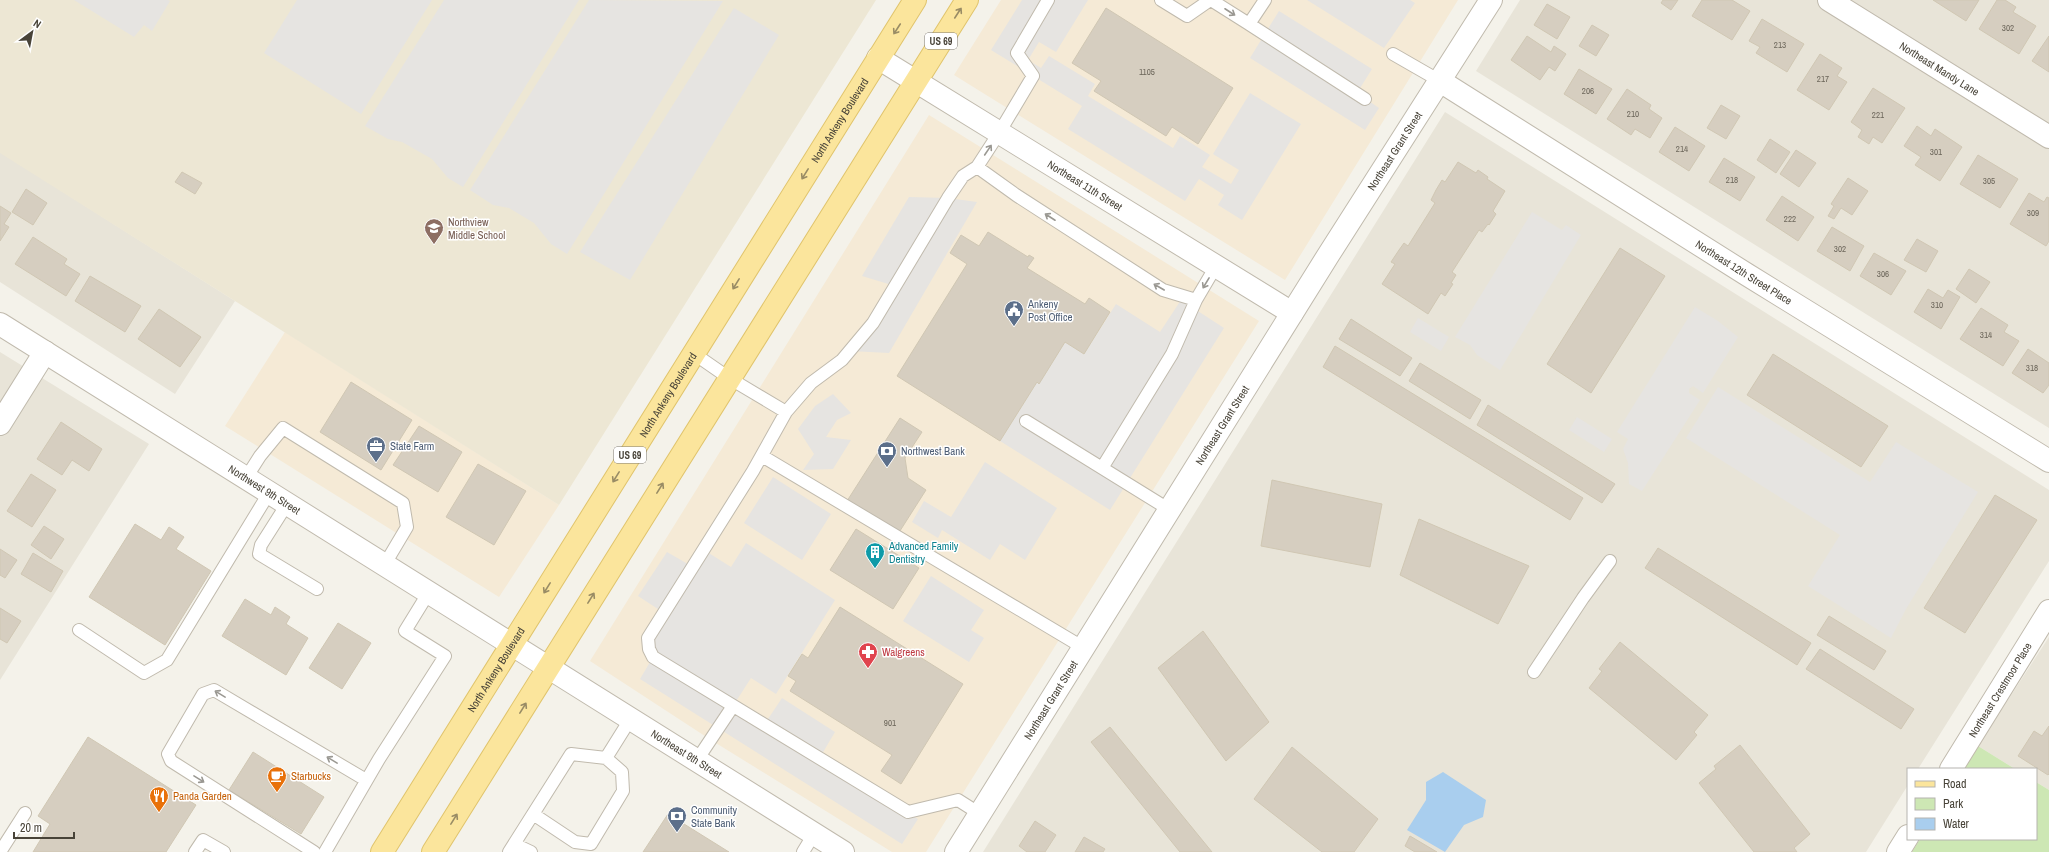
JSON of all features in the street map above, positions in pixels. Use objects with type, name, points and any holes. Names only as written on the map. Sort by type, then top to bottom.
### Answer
[{"type":"main road","name":"North Ankeny Boulevard","points":[[382,852],[521,649],[693,353],[915,0]]},
{"type":"main road","name":"US 69","points":[[433,852],[967,0]]},
{"type":"street","name":"Northeast Grant Street","points":[[956,852],[1292,313],[1491,0]]},
{"type":"street","name":"Northeast Mandy Lane","points":[[1829,0],[2049,137]]},
{"type":"street","name":"Northeast 11th Street","points":[[878,58],[1292,313]]},
{"type":"street","name":"Northeast 12th Street Place","points":[[1440,81],[1746,274],[2049,462]]},
{"type":"street","name":"Northwest 9th Street","points":[[0,324],[521,649]]},
{"type":"street","points":[[0,424],[45,352]]},
{"type":"street","name":"Northeast Crestmoor Place","points":[[1952,768],[2049,611]]},
{"type":"street","name":"Northeast 9th Street","points":[[521,649],[843,852]]},
{"type":"street","points":[[1898,852],[1907,838]]},
{"type":"lane","points":[[980,814],[958,800],[908,812],[653,657],[649,649],[648,638],[762,456],[786,412],[811,383],[842,360],[873,323],[948,198],[963,176],[977,167],[999,133],[1033,76],[1017,52],[1048,0]]},
{"type":"lane","points":[[1161,0],[1187,16],[1211,0],[1366,99]]},
{"type":"lane","points":[[1249,24],[1264,0]]},
{"type":"lane","points":[[1393,54],[1440,81]]},
{"type":"lane","points":[[977,167],[1016,195],[1163,290],[1196,300]]},
{"type":"lane","points":[[1102,468],[1172,354],[1196,300],[1216,266]]},
{"type":"lane","points":[[693,353],[729,378],[786,412]]},
{"type":"lane","points":[[1026,421],[1170,510]]},
{"type":"lane","points":[[246,478],[260,456],[283,428],[403,503],[407,527],[385,564]]},
{"type":"lane","points":[[762,456],[1084,648]]},
{"type":"lane","points":[[278,498],[259,554],[316,589]]},
{"type":"lane","points":[[79,630],[144,673],[167,660],[278,498]]},
{"type":"lane","points":[[1534,672],[1583,598],[1610,561]]},
{"type":"lane","points":[[325,852],[366,780],[446,656],[405,631],[429,592]]},
{"type":"lane","points":[[314,852],[171,761],[168,754],[203,694],[214,690],[366,780]]},
{"type":"lane","points":[[697,760],[733,706]]},
{"type":"lane","points":[[606,758],[631,718]]},
{"type":"lane","points":[[531,852],[511,848],[571,754],[606,758],[622,772],[623,791],[591,844],[575,842],[533,814]]},
{"type":"lane","points":[[0,852],[25,813]]},
{"type":"lane","points":[[803,852],[814,834]]},
{"type":"lane","points":[[195,852],[203,840],[224,852]]},
{"type":"shaded area","name":"Northview Middle School","points":[[0,0],[876,0],[559,505],[0,153]]},
{"type":"shaded area","points":[[74,0],[170,1],[152,31],[144,25],[134,37]]},
{"type":"shaded area","points":[[297,0],[432,0],[361,114],[264,53]]},
{"type":"shaded area","points":[[444,0],[579,0],[463,187],[448,178],[432,159],[402,142],[388,139],[365,126]]},
{"type":"shaded area","points":[[589,0],[723,1],[567,254],[551,244],[534,223],[509,208],[493,205],[470,190]]},
{"type":"shaded area","points":[[1001,0],[1458,0],[1285,280],[954,75]]},
{"type":"shaded area","points":[[1022,0],[1088,0],[1056,52],[1039,42],[1028,60],[1041,68],[1049,56],[1095,84],[1088,96],[1173,148],[1180,136],[1210,155],[1202,167],[1231,184],[1239,170],[1213,154],[1250,93],[1301,124],[1242,220],[1218,205],[1224,195],[1199,179],[1185,201],[1068,129],[1082,106],[991,50]]},
{"type":"shaded area","points":[[1307,0],[1410,0],[1415,3],[1384,48]]},
{"type":"shaded area","points":[[1520,0],[2049,0],[2049,428],[1476,71]]},
{"type":"shaded area","points":[[734,8],[779,35],[630,280],[580,252]]},
{"type":"shaded area","points":[[1279,11],[1372,69],[1357,93],[1379,108],[1365,130],[1250,58]]},
{"type":"shaded area","points":[[1445,112],[2049,490],[2049,561],[1919,768],[1907,768],[1907,787],[1866,852],[983,852]]},
{"type":"shaded area","points":[[929,115],[1259,321],[926,852],[892,852],[711,740],[590,661]]},
{"type":"shaded area","points":[[0,152],[235,301],[175,394],[0,282]]},
{"type":"shaded area","points":[[909,197],[948,198],[977,202],[889,353],[850,351],[895,286],[862,276]]},
{"type":"shaded area","points":[[1532,212],[1562,230],[1566,225],[1581,235],[1500,370],[1477,355],[1470,345],[1455,337]]},
{"type":"shaded area","points":[[1181,300],[1224,328],[1110,510],[1000,441],[1037,382],[1039,383],[1065,342],[1084,354],[1116,304],[1160,332]]},
{"type":"shaded area","points":[[1695,307],[1718,321],[1738,337],[1703,393],[1693,386],[1689,389],[1689,393],[1700,400],[1642,491],[1629,484],[1628,463],[1623,449],[1628,439],[1617,432]]},
{"type":"shaded area","points":[[1418,318],[1449,337],[1441,351],[1410,332]]},
{"type":"shaded area","points":[[285,332],[559,505],[499,597],[225,426]]},
{"type":"shaded area","points":[[0,352],[149,444],[0,680]]},
{"type":"shaded area","points":[[1718,387],[1870,482],[1896,442],[1978,492],[1906,609],[1891,638],[1808,586],[1840,535],[1686,438]]},
{"type":"shaded area","points":[[833,394],[851,413],[837,420],[826,437],[851,440],[833,469],[803,470],[814,454],[798,429],[815,406]]},
{"type":"shaded area","points":[[1577,417],[1612,439],[1604,452],[1569,430]]},
{"type":"shaded area","points":[[985,462],[1057,508],[1025,560],[1000,544],[990,560],[942,530],[938,538],[912,522],[924,501],[951,517]]},
{"type":"shaded area","points":[[773,477],[831,514],[802,560],[744,523]]},
{"type":"shaded area","points":[[746,543],[835,600],[776,694],[751,678],[733,706],[764,725],[782,698],[835,732],[819,759],[918,819],[902,844],[640,679],[653,657],[649,649],[664,613],[638,596],[667,552],[693,567],[704,550],[731,567]]},
{"type":"shaded area","points":[[931,576],[984,610],[971,630],[984,638],[969,662],[903,621]]},
{"type":"shaded area","points":[[2049,637],[2049,790],[2037,783],[2037,768],[2013,768],[1978,746]]},
{"type":"green space","points":[[1978,746],[2013,768],[1965,768]]},
{"type":"green space","points":[[2037,783],[2049,790],[2049,852],[1912,852],[1919,840],[2037,840]]},
{"type":"water","points":[[1443,772],[1486,800],[1483,817],[1464,825],[1445,852],[1407,830],[1426,800],[1426,782]]},
{"type":"building","points":[[1663,0],[1678,0],[1671,10],[1661,3]]},
{"type":"building","points":[[1702,0],[1732,0],[1750,11],[1732,40],[1692,16]]},
{"type":"building","points":[[1933,0],[1979,0],[1966,21]]},
{"type":"building","points":[[1997,0],[2005,0],[2016,7],[2013,12],[2036,26],[2019,54],[1979,29]]},
{"type":"building","points":[[1547,4],[1570,17],[1557,39],[1534,25]]},
{"type":"building","points":[[1106,8],[1233,88],[1198,144],[1172,127],[1166,136],[1094,91],[1101,81],[1072,63]]},
{"type":"building","points":[[1762,19],[1804,44],[1787,72],[1756,53],[1760,47],[1749,41]]},
{"type":"building","points":[[1592,25],[1609,35],[1596,56],[1579,46]]},
{"type":"building","points":[[1527,36],[1551,52],[1554,46],[1566,54],[1555,71],[1549,67],[1540,80],[1511,60]]},
{"type":"building","points":[[2049,36],[2049,72],[2032,61]]},
{"type":"building","points":[[1820,54],[1842,68],[1837,76],[1847,82],[1829,110],[1797,90]]},
{"type":"building","points":[[1579,69],[1612,89],[1596,114],[1564,94]]},
{"type":"building","points":[[1873,88],[1905,108],[1882,143],[1873,137],[1869,144],[1858,137],[1862,130],[1851,122]]},
{"type":"building","points":[[1627,89],[1651,105],[1649,109],[1662,118],[1650,138],[1635,129],[1631,135],[1607,119]]},
{"type":"building","points":[[1721,105],[1740,116],[1726,139],[1707,128]]},
{"type":"building","points":[[1917,126],[1931,136],[1935,129],[1962,147],[1940,181],[1915,165],[1921,157],[1904,146]]},
{"type":"building","points":[[1675,127],[1705,146],[1689,171],[1659,152]]},
{"type":"building","points":[[1770,139],[1790,152],[1776,173],[1757,160]]},
{"type":"building","points":[[1796,150],[1816,163],[1799,187],[1780,174]]},
{"type":"building","points":[[1978,155],[2018,179],[2000,208],[1960,184]]},
{"type":"building","points":[[1724,158],[1755,177],[1740,201],[1709,182]]},
{"type":"building","points":[[1458,162],[1476,173],[1478,170],[1488,177],[1487,179],[1505,191],[1493,211],[1496,214],[1489,225],[1488,224],[1482,232],[1479,230],[1452,272],[1456,275],[1451,283],[1453,284],[1445,296],[1441,293],[1428,314],[1382,284],[1395,264],[1391,262],[1404,243],[1408,246],[1435,203],[1431,200],[1442,180],[1445,182]]},
{"type":"building","points":[[182,172],[202,183],[195,194],[175,182]]},
{"type":"building","points":[[1848,178],[1868,191],[1852,215],[1841,208],[1834,219],[1828,216],[1834,206],[1831,204]]},
{"type":"building","points":[[26,189],[47,203],[33,225],[12,212]]},
{"type":"building","points":[[2029,193],[2044,202],[2047,197],[2049,198],[2049,241],[2046,246],[2010,224]]},
{"type":"building","points":[[1782,196],[1814,217],[1798,241],[1766,220]]},
{"type":"building","points":[[0,206],[11,213],[4,224],[9,227],[0,241]]},
{"type":"building","points":[[1832,227],[1864,246],[1850,271],[1817,251]]},
{"type":"building","name":"Ankeny Post Office","points":[[988,232],[1028,257],[1029,255],[1034,258],[1027,268],[1085,304],[1089,298],[1110,312],[1084,354],[1065,342],[1039,384],[1037,382],[1000,441],[897,376],[967,264],[950,253],[961,235],[979,246]]},
{"type":"building","points":[[33,237],[67,259],[64,264],[80,274],[66,296],[15,264]]},
{"type":"building","points":[[1917,239],[1938,251],[1926,272],[1904,260]]},
{"type":"building","points":[[1620,248],[1665,276],[1591,393],[1547,364]]},
{"type":"building","points":[[1874,253],[1906,271],[1891,295],[1860,276]]},
{"type":"building","points":[[1969,269],[1990,282],[1976,303],[1956,289]]},
{"type":"building","points":[[90,276],[141,306],[125,332],[75,301]]},
{"type":"building","points":[[1928,289],[1943,298],[1948,290],[1960,297],[1941,329],[1914,312]]},
{"type":"building","points":[[1981,308],[2008,325],[2004,332],[2019,341],[2003,366],[1960,339]]},
{"type":"building","points":[[159,309],[201,337],[180,367],[138,339]]},
{"type":"building","points":[[1351,319],[1412,358],[1400,376],[1339,339]]},
{"type":"building","points":[[1335,346],[1583,498],[1570,520],[1323,367]]},
{"type":"building","points":[[2028,349],[2049,363],[2049,385],[2043,393],[2012,373]]},
{"type":"building","points":[[1773,354],[1888,426],[1861,467],[1747,395]]},
{"type":"building","points":[[1420,363],[1481,400],[1470,419],[1409,381]]},
{"type":"building","points":[[351,382],[412,420],[381,470],[320,432]]},
{"type":"building","points":[[1488,405],[1615,484],[1602,503],[1477,425]]},
{"type":"building","name":"Northwest Bank","points":[[900,418],[922,432],[905,458],[908,478],[926,490],[898,534],[847,501]]},
{"type":"building","points":[[61,422],[102,449],[89,471],[72,460],[62,475],[37,459]]},
{"type":"building","points":[[419,426],[462,452],[438,492],[393,465]]},
{"type":"building","points":[[478,464],[526,491],[494,545],[446,517]]},
{"type":"building","points":[[31,474],[56,490],[32,527],[7,511]]},
{"type":"building","points":[[1272,480],[1382,504],[1370,567],[1261,546]]},
{"type":"building","points":[[1995,495],[2037,520],[1965,633],[1924,608]]},
{"type":"building","points":[[1419,519],[1529,566],[1498,624],[1400,575]]},
{"type":"building","points":[[135,524],[161,540],[169,527],[184,537],[176,549],[211,571],[165,645],[89,597]]},
{"type":"building","points":[[44,526],[64,539],[51,559],[31,545]]},
{"type":"building","name":"Advanced Family Dentistry","points":[[856,529],[919,568],[893,609],[830,570]]},
{"type":"building","points":[[1658,548],[1811,643],[1797,665],[1645,568]]},
{"type":"building","points":[[0,549],[17,560],[5,578],[0,575]]},
{"type":"building","points":[[33,553],[63,571],[51,592],[21,574]]},
{"type":"building","points":[[245,599],[271,615],[275,607],[290,617],[286,624],[308,638],[286,675],[222,636]]},
{"type":"building","name":"Walgreens","points":[[840,607],[963,684],[901,784],[881,771],[892,755],[790,691],[796,681],[788,676],[802,654],[808,658]]},
{"type":"building","points":[[0,608],[21,621],[7,643],[0,639]]},
{"type":"building","points":[[1829,616],[1886,651],[1874,670],[1817,635]]},
{"type":"building","points":[[338,623],[371,643],[342,689],[309,668]]},
{"type":"building","points":[[1203,631],[1269,722],[1226,761],[1158,668]]},
{"type":"building","points":[[1620,642],[1708,715],[1694,732],[1697,735],[1676,760],[1589,688],[1602,671],[1599,669]]},
{"type":"building","points":[[1820,649],[1914,709],[1901,729],[1806,669]]},
{"type":"building","points":[[2049,726],[2048,775],[2018,756],[2034,731],[2042,736]]},
{"type":"building","points":[[1110,727],[1212,852],[1180,852],[1091,742]]},
{"type":"building","points":[[88,737],[196,805],[166,852],[33,852],[50,824],[38,816]]},
{"type":"building","points":[[1740,745],[1810,834],[1794,848],[1797,852],[1754,852],[1699,783],[1716,769],[1714,766]]},
{"type":"building","points":[[1292,747],[1378,819],[1354,852],[1322,852],[1254,799]]},
{"type":"building","name":"Starbucks","points":[[253,752],[324,797],[301,834],[229,790]]},
{"type":"building","name":"Community State Bank","points":[[668,814],[729,852],[643,852]]},
{"type":"building","points":[[1035,821],[1056,835],[1045,852],[1027,852],[1019,846]]},
{"type":"building","points":[[1410,836],[1437,852],[1415,852],[1405,846]]},
{"type":"building","points":[[1084,837],[1105,849],[1103,852],[1075,852]]},
{"type":"place","name":"Northview Middle School","points":[[434,245]]},
{"type":"place","name":"Ankeny Post Office","points":[[1014,327]]},
{"type":"place","name":"State Farm","points":[[376,463]]},
{"type":"place","name":"Northwest Bank","points":[[887,468]]},
{"type":"place","name":"Advanced Family Dentistry","points":[[875,569]]},
{"type":"place","name":"Walgreens","points":[[868,669]]},
{"type":"place","name":"Starbucks","points":[[277,793]]},
{"type":"place","name":"Panda Garden","points":[[159,813]]},
{"type":"place","name":"Community State Bank","points":[[677,833]]}]
